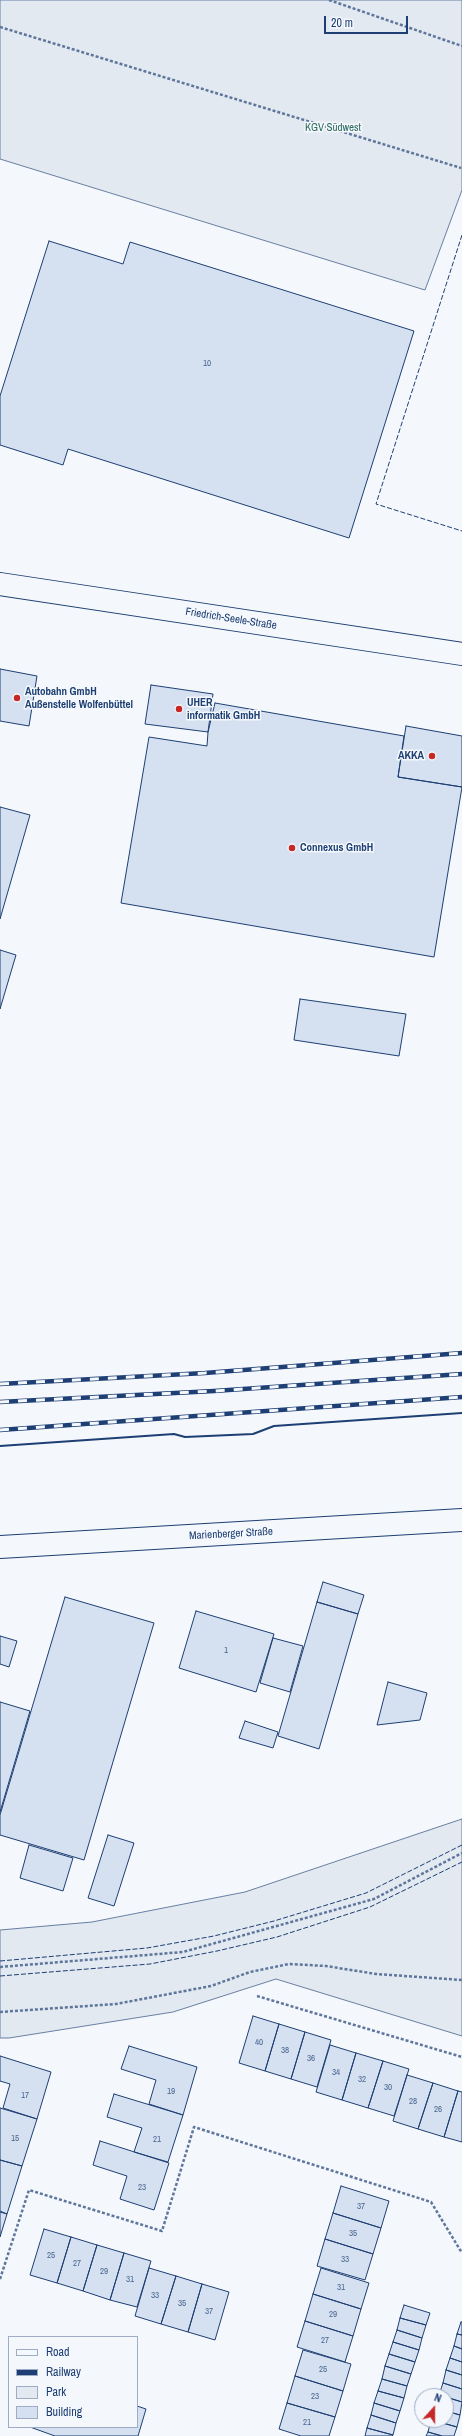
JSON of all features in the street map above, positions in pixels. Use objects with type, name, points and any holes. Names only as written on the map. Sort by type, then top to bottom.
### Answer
[{"type":"street","name":"Friedrich-Seele-Straße","points":[[0,584],[462,654]]},
{"type":"street","name":"Marienberger Straße","points":[[0,1547],[462,1520]]},
{"type":"path","points":[[329,0],[462,46]]},
{"type":"path","points":[[0,27],[461,168]]},
{"type":"path","points":[[0,1967],[183,1952],[374,1899],[462,1853]]},
{"type":"path","points":[[0,2012],[116,2004],[211,1986],[250,1972],[289,1964],[326,1966],[376,1974],[462,1980]]},
{"type":"path","points":[[257,1996],[462,2057]]},
{"type":"path","points":[[0,2279],[29,2190],[162,2231],[194,2127],[431,2202],[462,2253]]},
{"type":"green space","name":"KGV Südwest","points":[[0,0],[462,0],[462,190],[425,290],[0,159]]},
{"type":"green space","points":[[462,1819],[462,2036],[276,1979],[173,2012],[9,2038],[0,2038],[0,1930],[92,1922],[245,1892]]},
{"type":"building","points":[[49,241],[123,264],[130,242],[414,331],[349,538],[68,449],[63,465],[0,445],[0,396]]},
{"type":"building","name":"Autobahn GmbH Außenstelle Wolfenbüttel","points":[[0,669],[37,676],[29,726],[0,721]]},
{"type":"building","name":"UHER informatik GmbH","points":[[151,685],[213,694],[208,732],[145,724]]},
{"type":"building","name":"Connexus GmbH","points":[[215,703],[404,736],[398,777],[462,787],[434,957],[121,903],[149,737],[207,746],[208,732]]},
{"type":"building","name":"AKKA","points":[[406,726],[462,736],[462,787],[398,777]]},
{"type":"building","points":[[0,807],[30,815],[0,919]]},
{"type":"building","points":[[0,950],[16,955],[0,1009]]},
{"type":"building","points":[[300,999],[406,1014],[399,1056],[294,1040]]},
{"type":"building","points":[[323,1582],[364,1595],[358,1614],[317,1602]]},
{"type":"building","points":[[65,1597],[154,1623],[84,1860],[0,1835],[0,1815]]},
{"type":"building","points":[[317,1602],[358,1614],[319,1749],[278,1736]]},
{"type":"building","points":[[196,1611],[274,1634],[256,1692],[179,1668]]},
{"type":"building","points":[[0,1636],[17,1641],[9,1667],[0,1664]]},
{"type":"building","points":[[273,1638],[303,1646],[290,1692],[260,1683]]},
{"type":"building","points":[[388,1682],[427,1693],[420,1720],[377,1725]]},
{"type":"building","points":[[0,1702],[30,1711],[0,1812]]},
{"type":"building","points":[[245,1721],[278,1732],[273,1748],[239,1738]]},
{"type":"building","points":[[108,1835],[134,1843],[114,1906],[88,1898]]},
{"type":"building","points":[[29,1845],[73,1858],[63,1891],[20,1878]]},
{"type":"building","points":[[253,2016],[279,2024],[265,2071],[239,2063]]},
{"type":"building","points":[[279,2024],[305,2032],[291,2079],[265,2071]]},
{"type":"building","points":[[305,2032],[331,2040],[317,2087],[291,2079]]},
{"type":"building","points":[[330,2045],[356,2053],[342,2100],[316,2092]]},
{"type":"building","points":[[129,2046],[197,2067],[183,2115],[149,2104],[156,2080],[121,2069]]},
{"type":"building","points":[[356,2053],[383,2061],[368,2108],[342,2100]]},
{"type":"building","points":[[0,2056],[51,2072],[37,2119],[3,2108],[10,2084],[0,2081]]},
{"type":"building","points":[[383,2061],[409,2069],[394,2116],[368,2108]]},
{"type":"building","points":[[407,2075],[433,2083],[418,2129],[393,2121]]},
{"type":"building","points":[[433,2083],[458,2091],[444,2137],[418,2129]]},
{"type":"building","points":[[458,2091],[462,2092],[462,2142],[444,2137]]},
{"type":"building","points":[[114,2094],[183,2115],[168,2162],[134,2152],[142,2128],[107,2117]]},
{"type":"building","points":[[0,2108],[37,2119],[22,2166],[0,2160]]},
{"type":"building","points":[[100,2141],[169,2163],[154,2210],[120,2199],[127,2176],[93,2165]]},
{"type":"building","points":[[0,2160],[22,2166],[7,2214],[0,2211]]},
{"type":"building","points":[[341,2186],[389,2201],[381,2228],[333,2213]]},
{"type":"building","points":[[0,2212],[7,2214],[0,2237]]},
{"type":"building","points":[[333,2213],[381,2228],[373,2254],[325,2239]]},
{"type":"building","points":[[44,2229],[71,2237],[57,2283],[30,2275]]},
{"type":"building","points":[[71,2237],[97,2245],[83,2291],[57,2283]]},
{"type":"building","points":[[325,2239],[373,2254],[365,2280],[317,2266]]},
{"type":"building","points":[[97,2245],[124,2253],[110,2300],[83,2291]]},
{"type":"building","points":[[124,2253],[151,2261],[137,2307],[110,2300]]},
{"type":"building","points":[[149,2268],[176,2276],[161,2324],[135,2316]]},
{"type":"building","points":[[321,2268],[369,2283],[361,2309],[313,2294]]},
{"type":"building","points":[[176,2276],[202,2284],[188,2332],[161,2324]]},
{"type":"building","points":[[202,2284],[229,2292],[215,2340],[188,2332]]},
{"type":"building","points":[[313,2294],[361,2309],[353,2336],[305,2321]]},
{"type":"building","points":[[404,2305],[430,2313],[426,2325],[400,2318]]},
{"type":"building","points":[[400,2318],[426,2325],[422,2338],[397,2330]]},
{"type":"building","points":[[305,2321],[353,2336],[345,2362],[297,2347]]},
{"type":"building","points":[[462,2322],[462,2335],[457,2334]]},
{"type":"building","points":[[397,2330],[422,2338],[419,2350],[393,2342]]},
{"type":"building","points":[[457,2334],[462,2335],[462,2349],[454,2346]]},
{"type":"building","points":[[393,2342],[419,2350],[415,2362],[389,2354]]},
{"type":"building","points":[[454,2346],[462,2349],[462,2362],[450,2358]]},
{"type":"building","points":[[303,2350],[351,2364],[343,2391],[295,2376]]},
{"type":"building","points":[[389,2354],[415,2362],[411,2374],[385,2366]]},
{"type":"building","points":[[450,2358],[462,2362],[462,2375],[446,2370]]},
{"type":"building","points":[[385,2366],[411,2374],[407,2386],[382,2379]]},
{"type":"building","points":[[446,2370],[462,2375],[462,2389],[443,2383]]},
{"type":"building","points":[[295,2376],[343,2391],[335,2417],[287,2403]]},
{"type":"building","points":[[382,2379],[407,2386],[404,2398],[378,2391]]},
{"type":"building","points":[[443,2383],[462,2389],[462,2402],[454,2400],[454,2388],[441,2388]]},
{"type":"building","points":[[378,2391],[404,2398],[400,2411],[374,2403]]},
{"type":"building","points":[[454,2400],[462,2402],[460,2415],[454,2413]]},
{"type":"building","points":[[287,2403],[335,2417],[329,2436],[301,2436],[279,2429]]},
{"type":"building","points":[[374,2403],[400,2411],[396,2423],[371,2415]]},
{"type":"building","points":[[138,2406],[146,2409],[138,2436],[55,2436],[33,2428],[138,2428]]},
{"type":"building","points":[[454,2413],[460,2415],[457,2427],[454,2426]]},
{"type":"building","points":[[371,2415],[396,2423],[393,2435],[367,2428]]},
{"type":"building","points":[[457,2427],[454,2436],[442,2436],[428,2432],[429,2428]]},
{"type":"building","points":[[367,2428],[393,2435],[365,2436]]},
{"type":"building","points":[[428,2432],[442,2436],[426,2436]]},
{"type":"railway","points":[[0,1384],[205,1373],[462,1353]]},
{"type":"railway","points":[[0,1402],[214,1391],[462,1374]]},
{"type":"railway","points":[[0,1430],[462,1397]]},
{"type":"fence","points":[[462,235],[376,504],[462,531]]},
{"type":"fence","points":[[0,1961],[147,1948],[214,1936],[274,1921],[366,1893],[462,1845]]},
{"type":"fence","points":[[0,1976],[150,1964],[217,1951],[277,1937],[370,1907],[462,1862]]},
{"type":"wall","points":[[0,1446],[174,1434],[185,1437],[253,1434],[274,1426],[462,1413]]},
{"type":"place","name":"Autobahn GmbH Außenstelle Wolfenbüttel","points":[[17,698]]},
{"type":"place","name":"UHER informatik GmbH","points":[[179,709]]},
{"type":"place","name":"AKKA","points":[[432,756]]},
{"type":"place","name":"Connexus GmbH","points":[[292,848]]}]
